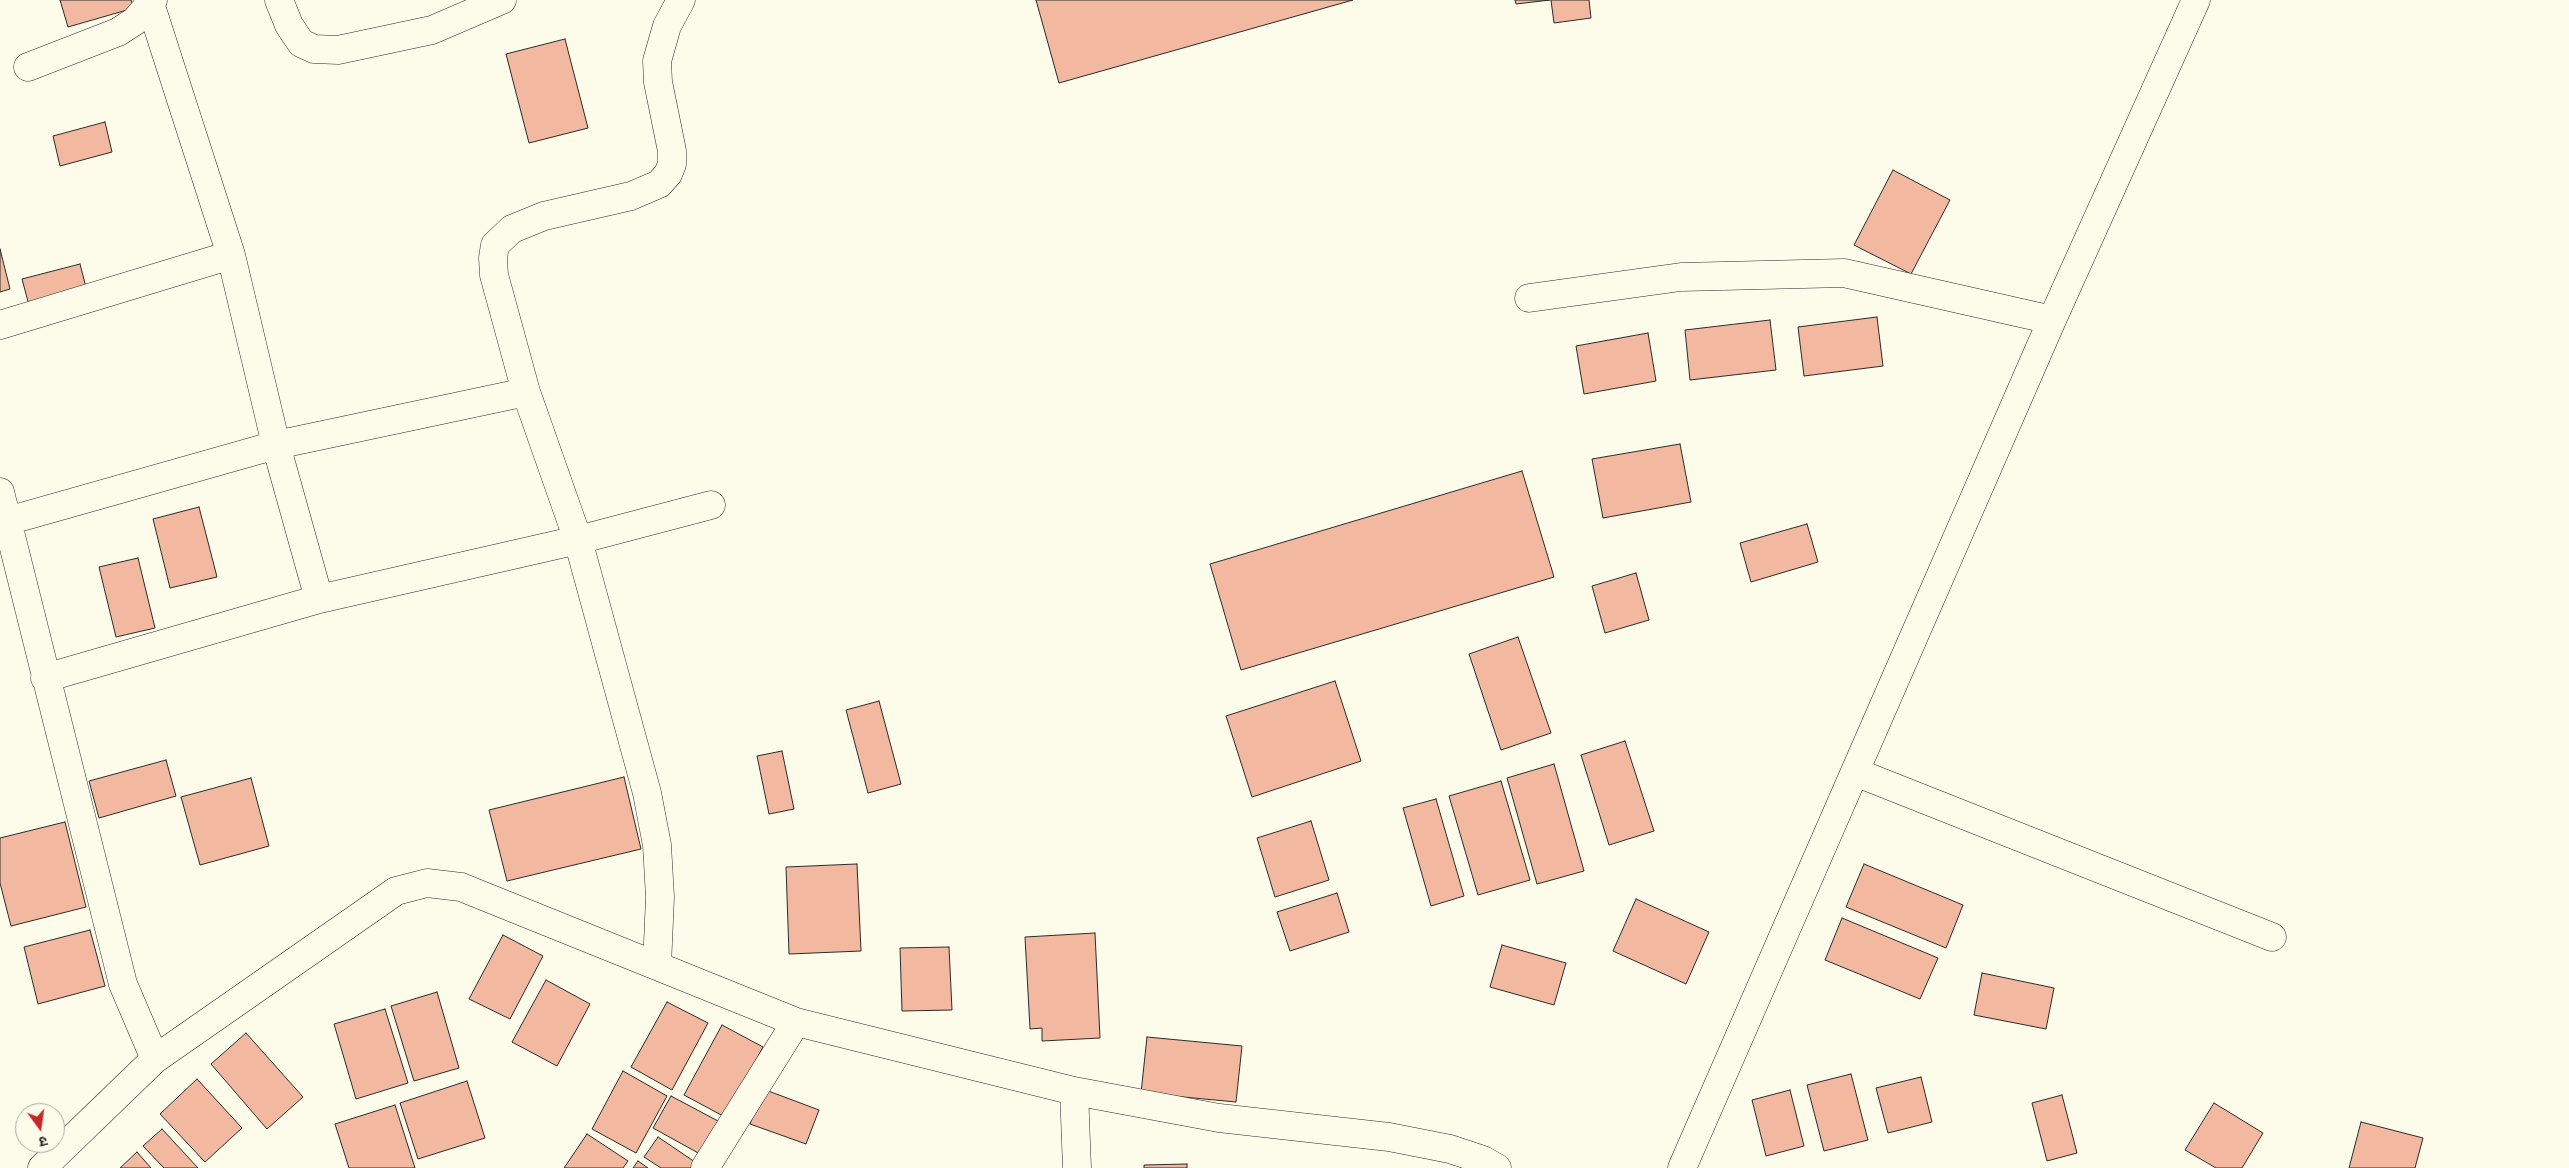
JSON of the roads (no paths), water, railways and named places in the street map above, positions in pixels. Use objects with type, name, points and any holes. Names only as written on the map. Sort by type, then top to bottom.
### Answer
[{"type":"street","points":[[279,0],[289,25],[301,43],[314,50],[338,50],[432,30],[502,0]]},
{"type":"street","points":[[657,966],[660,897],[657,845],[648,793],[578,540],[526,392],[494,275],[493,258],[495,245],[512,229],[544,216],[631,196],[659,184],[668,174],[672,164],[672,151],[658,82],[657,61],[667,26],[682,0]]},
{"type":"street","points":[[1682,1168],[2052,320],[2196,0]]},
{"type":"street","points":[[28,67],[118,32],[135,21],[152,1]]},
{"type":"street","points":[[152,1],[231,255],[276,445],[319,599]]},
{"type":"street","points":[[0,325],[231,255]]},
{"type":"street","points":[[1529,298],[1681,277],[1844,273],[2052,320]]},
{"type":"street","points":[[3,522],[276,445],[526,392]]},
{"type":"street","points":[[0,492],[3,522],[123,984],[155,1059]]},
{"type":"street","points":[[45,678],[319,599],[578,540],[711,505]]},
{"type":"street","points":[[1855,772],[2272,937]]},
{"type":"street","points":[[42,1168],[155,1059],[396,891],[427,883],[461,887],[796,1022],[1074,1091],[1219,1118],[1389,1137],[1450,1149],[1483,1160],[1497,1168]]},
{"type":"street","points":[[705,1168],[796,1022]]},
{"type":"street","points":[[1074,1091],[1077,1168]]}]
